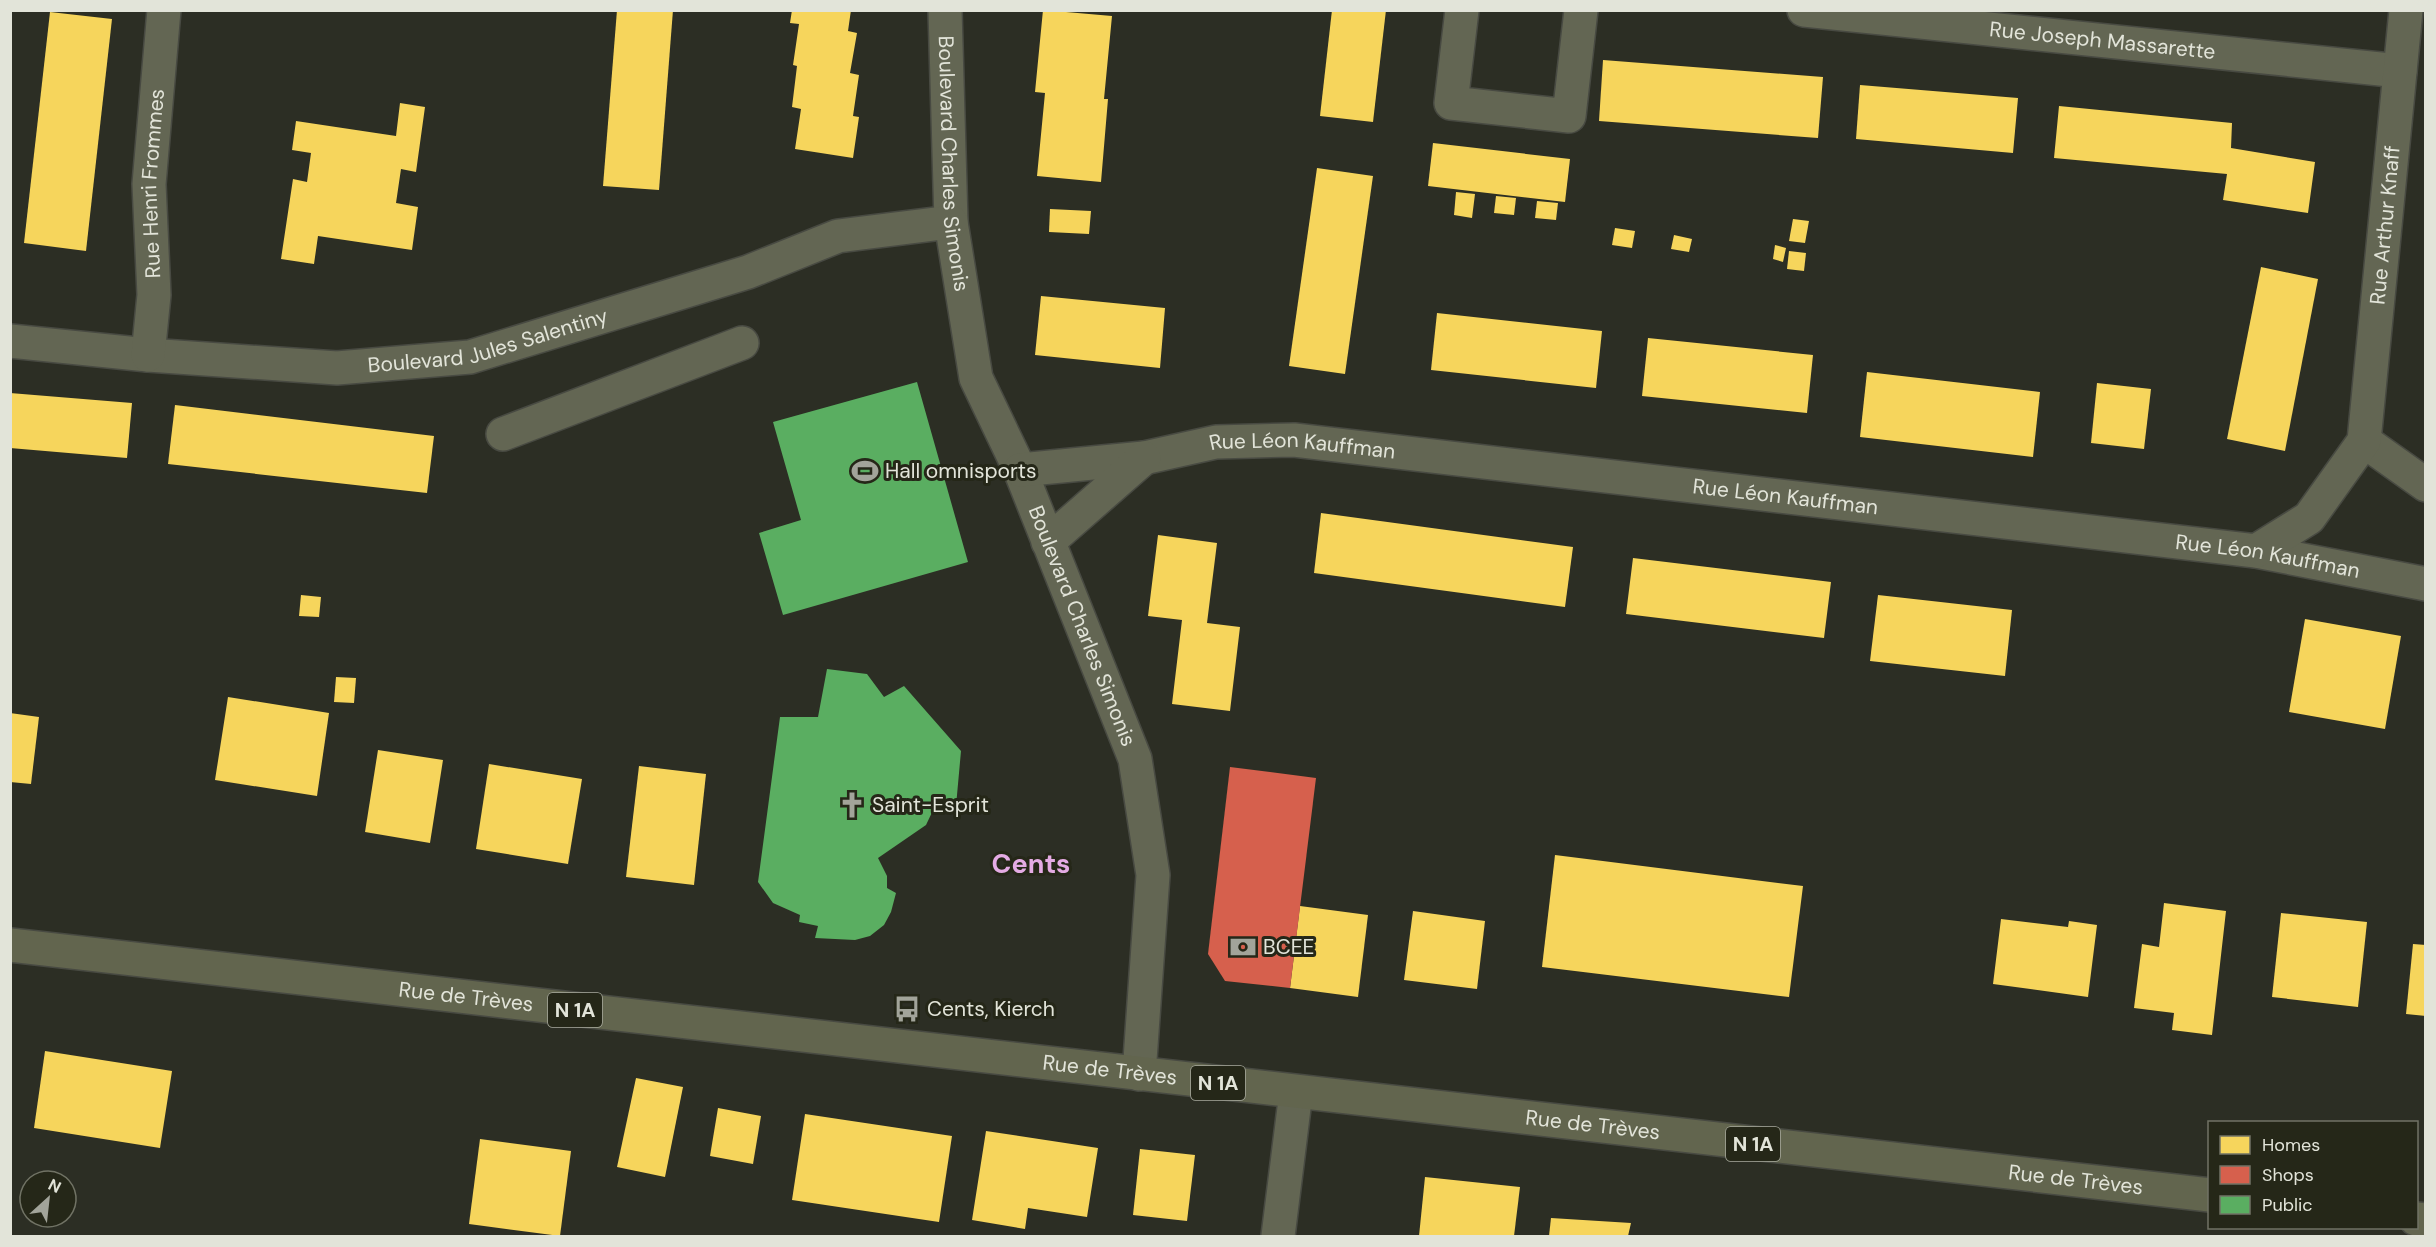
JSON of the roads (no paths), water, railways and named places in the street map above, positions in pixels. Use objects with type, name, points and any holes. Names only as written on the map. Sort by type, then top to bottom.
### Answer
[{"type":"main road","name":"Rue de Trèves","points":[[10,945],[2208,1195]]},
{"type":"street","name":"Rue Henri Frommes","points":[[148,355],[154,295],[149,184],[164,10]]},
{"type":"street","name":"Boulevard Charles Simonis","points":[[945,10],[951,222],[976,378],[1020,470],[1135,759],[1153,875],[1139,1074]]},
{"type":"street","points":[[1462,10],[1451,103],[1569,117],[1581,10]]},
{"type":"street","name":"Rue Joseph Massarette","points":[[1804,10],[2400,71]]},
{"type":"street","name":"Rue Arthur Knaff","points":[[2256,550],[2309,518],[2364,441],[2406,10]]},
{"type":"street","name":"Boulevard Jules Salentiny","points":[[10,341],[148,355],[337,368],[470,357],[747,272],[837,237],[951,222]]},
{"type":"street","points":[[503,434],[742,343]]},
{"type":"street","name":"Rue Léon Kauffman","points":[[1020,470],[1144,458],[1216,442],[1294,440],[2256,550],[2426,584]]},
{"type":"street","points":[[2364,441],[2426,485]]},
{"type":"street","name":"Rue Léon Kauffman","points":[[1048,542],[1144,458]]},
{"type":"street","points":[[1278,1236],[1296,1092]]},
{"type":"place","name":"Hall omnisports","points":[[865,471]]},
{"type":"place","name":"Saint-Esprit","points":[[852,805]]},
{"type":"place","name":"BCEE","points":[[1243,947]]},
{"type":"place","name":"Cents, Kierch","points":[[907,1009]]},
{"type":"district","name":"Cents","points":[[1031,863]]}]
